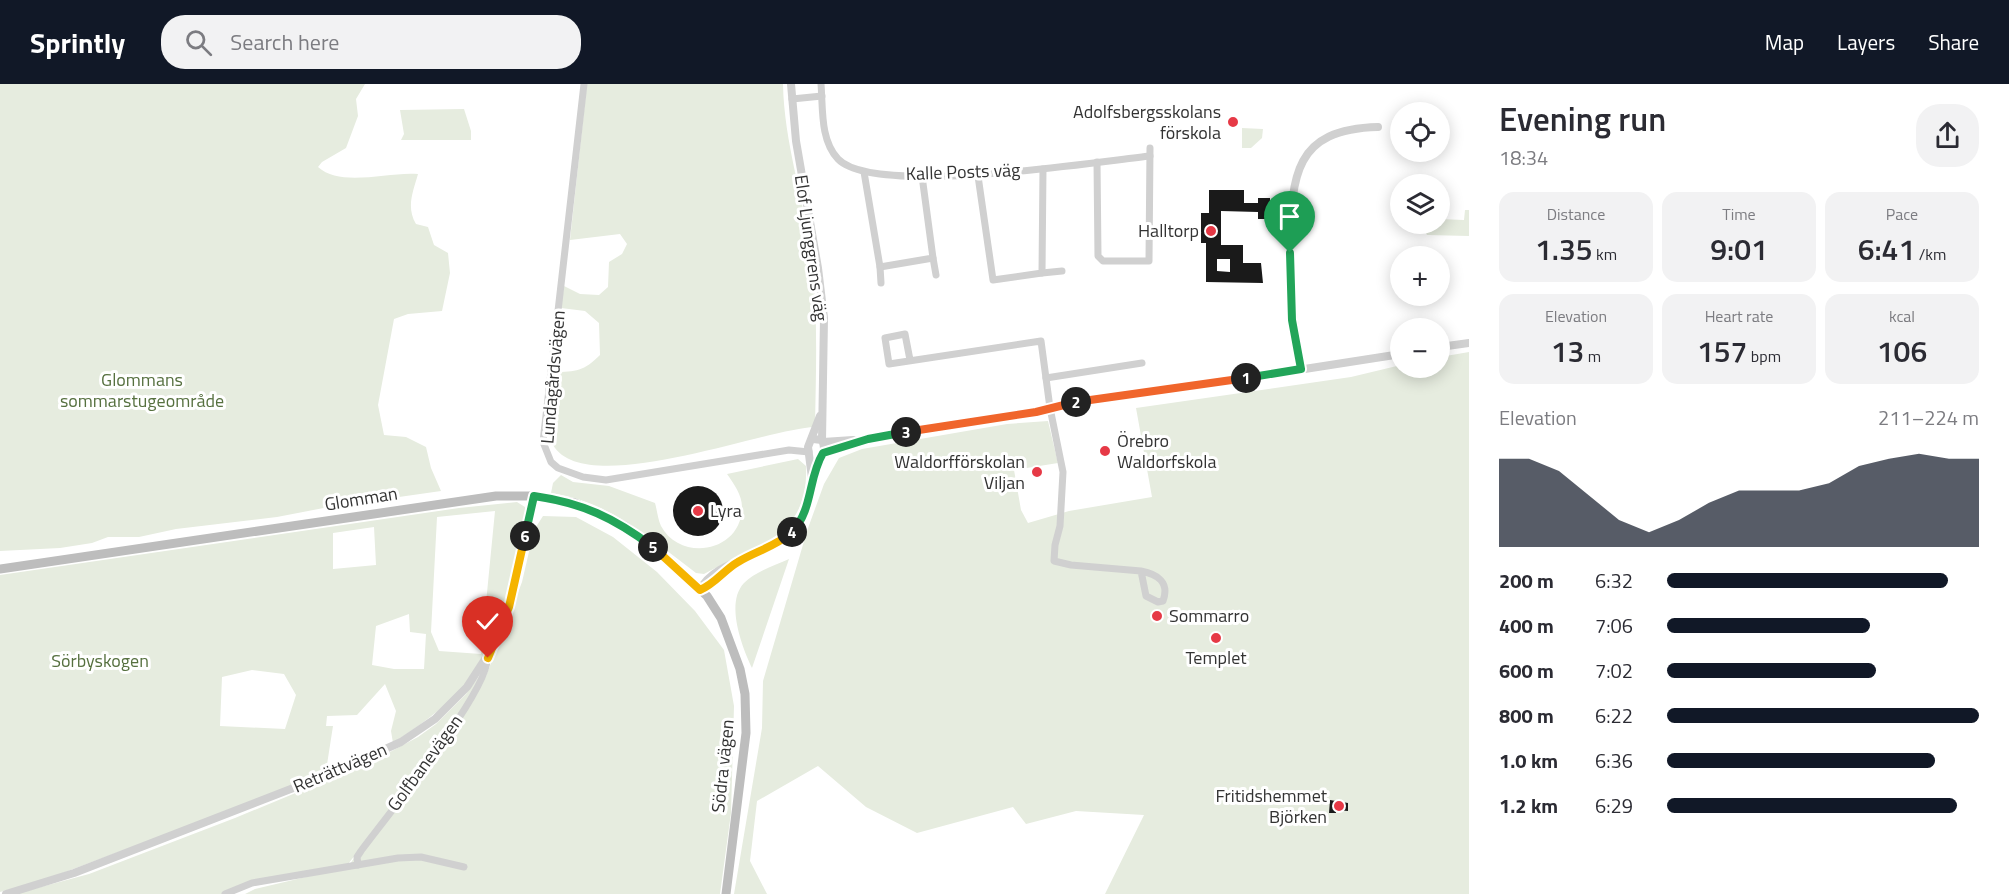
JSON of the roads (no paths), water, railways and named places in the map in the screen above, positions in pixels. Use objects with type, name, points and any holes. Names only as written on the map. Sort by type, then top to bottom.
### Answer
[{"type":"main road","name":"Glomman","points":[[0,569],[496,496],[534,496],[575,503],[626,526],[669,560],[700,590]]},
{"type":"main road","name":"Södra vägen","points":[[700,590],[731,643],[745,694],[746,733],[726,894]]},
{"type":"street","name":"Lundagårdsvägen","points":[[584,84],[543,442],[546,452],[558,468],[583,477],[606,480],[789,450],[810,452]]},
{"type":"street","name":"Elof Ljunggrens väg","points":[[791,84],[798,159],[818,268],[824,318],[821,413],[823,441]]},
{"type":"street","name":"Kalle Posts väg","points":[[821,84],[825,133],[832,152],[846,165],[864,172],[922,176],[978,176],[1097,162],[1150,152],[1150,265],[1103,261],[1098,256],[1097,162]]},
{"type":"street","points":[[792,99],[822,96]]},
{"type":"street","points":[[1301,369],[1292,320],[1289,277],[1291,202],[1296,177],[1306,156],[1326,139],[1347,129],[1378,127]]},
{"type":"street","points":[[1042,273],[1043,169]]},
{"type":"street","points":[[864,172],[881,283]]},
{"type":"street","points":[[922,176],[936,275]]},
{"type":"street","points":[[978,176],[993,280]]},
{"type":"street","points":[[880,267],[933,258]]},
{"type":"street","points":[[983,282],[1062,271]]},
{"type":"street","points":[[910,360],[905,334],[885,338],[889,364],[1050,339]]},
{"type":"street","points":[[1041,341],[1050,408],[1063,472],[1060,526],[1054,561],[1071,565],[1141,571],[1153,573],[1161,578],[1165,591],[1163,600],[1158,602],[1146,596],[1141,571]]},
{"type":"street","points":[[1450,346],[1469,343]]},
{"type":"street","points":[[812,484],[808,447],[811,440],[868,439],[1070,403],[1390,356]]},
{"type":"street","points":[[1046,378],[1142,363]]},
{"type":"street","name":"Elof Ljunggrens väg","points":[[811,440],[821,413]]},
{"type":"street","points":[[810,452],[816,456],[868,439]]},
{"type":"street","name":"Lundagårdsvägen","points":[[789,450],[811,440]]},
{"type":"street","points":[[700,590],[704,581],[717,571],[768,549],[794,530],[808,506],[812,484],[823,453],[823,441]]},
{"type":"street","name":"Reträttvägen","points":[[6,894],[74,873],[332,773],[401,742],[427,724],[450,705],[488,658],[515,587],[534,496]]},
{"type":"street","name":"Golfbanevägen","points":[[358,865],[357,857],[361,851],[452,730],[482,679],[488,658]]},
{"type":"street","points":[[225,894],[252,883],[410,857],[464,867]]},
{"type":"place","name":"Adolfsbergsskolans förskola","points":[[1233,122]]},
{"type":"place","name":"Halltorp","points":[[1211,231]]},
{"type":"place","name":"Örebro Waldorfskola","points":[[1105,451]]},
{"type":"place","name":"Waldorfförskolan Viljan","points":[[1037,472]]},
{"type":"place","name":"Lyra","points":[[698,511]]},
{"type":"place","name":"Sommarro","points":[[1157,616]]},
{"type":"place","name":"Templet","points":[[1216,638]]},
{"type":"place","name":"Fritidshemmet Björken","points":[[1339,806]]},
{"type":"park label","name":"Glommans sommarstugeområde","points":[[142,390]]},
{"type":"park label","name":"Sörbyskogen","points":[[100,661]]}]
